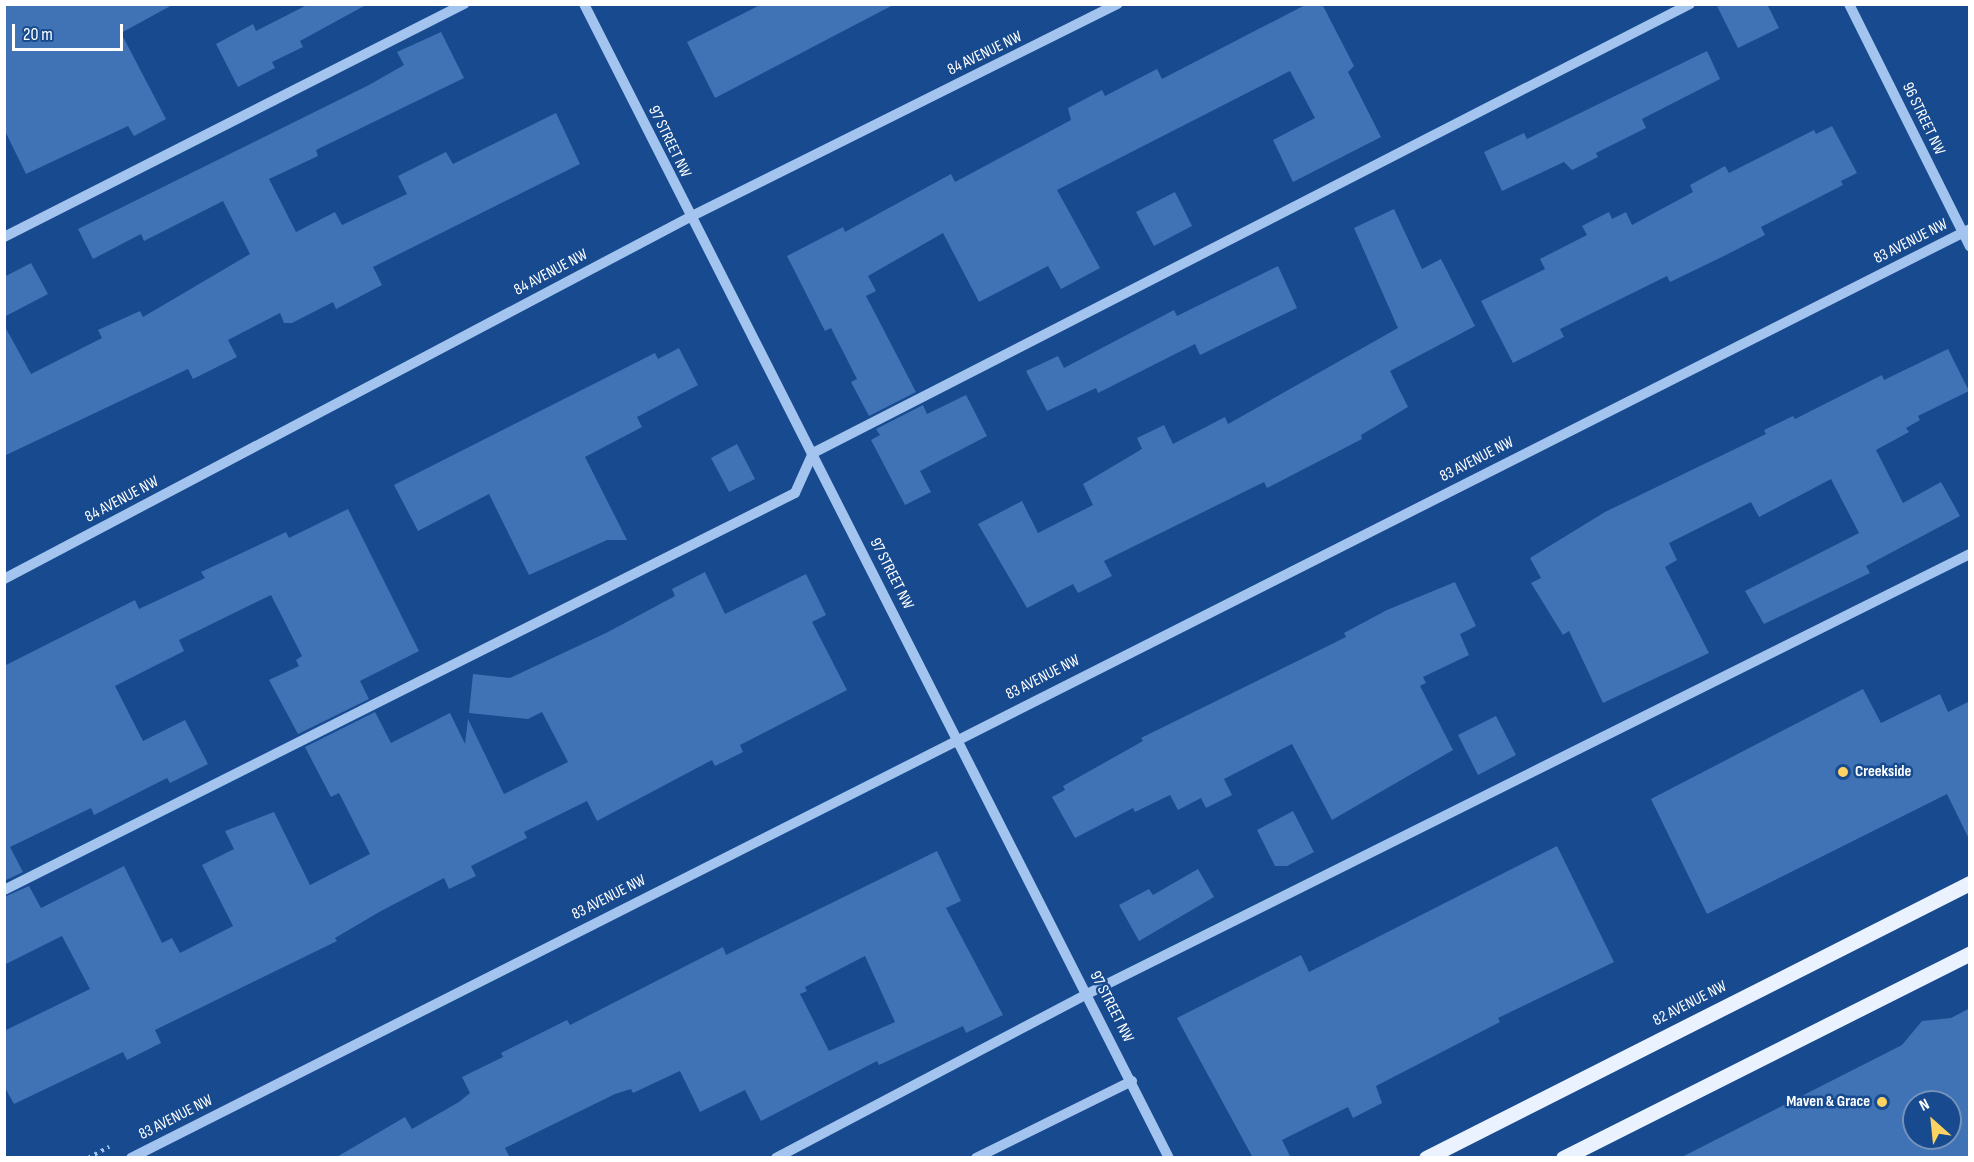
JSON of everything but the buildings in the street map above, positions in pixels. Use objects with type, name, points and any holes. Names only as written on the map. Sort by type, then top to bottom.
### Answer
[{"type":"main road","name":"82 AVENUE NW","points":[[1426,1158],[1970,883]]},
{"type":"main road","points":[[1563,1158],[1970,953]]},
{"type":"street","points":[[4,237],[464,4]]},
{"type":"street","name":"97 STREET NW","points":[[584,4],[690,217],[813,453],[1132,1081],[1169,1158]]},
{"type":"street","name":"84 AVENUE NW","points":[[4,579],[690,217],[1118,4]]},
{"type":"street","points":[[4,890],[795,492],[813,453],[1690,4]]},
{"type":"street","name":"96 STREET NW","points":[[1849,4],[1966,231],[1970,247]]},
{"type":"street","name":"83 AVENUE NW","points":[[131,1158],[957,738],[1966,231]]},
{"type":"street","points":[[776,1158],[1087,994],[1970,554]]},
{"type":"street","points":[[976,1158],[1132,1081]]},
{"type":"place","name":"Creekside","points":[[1843,772]]},
{"type":"place","name":"Maven & Grace","points":[[1882,1102]]}]
